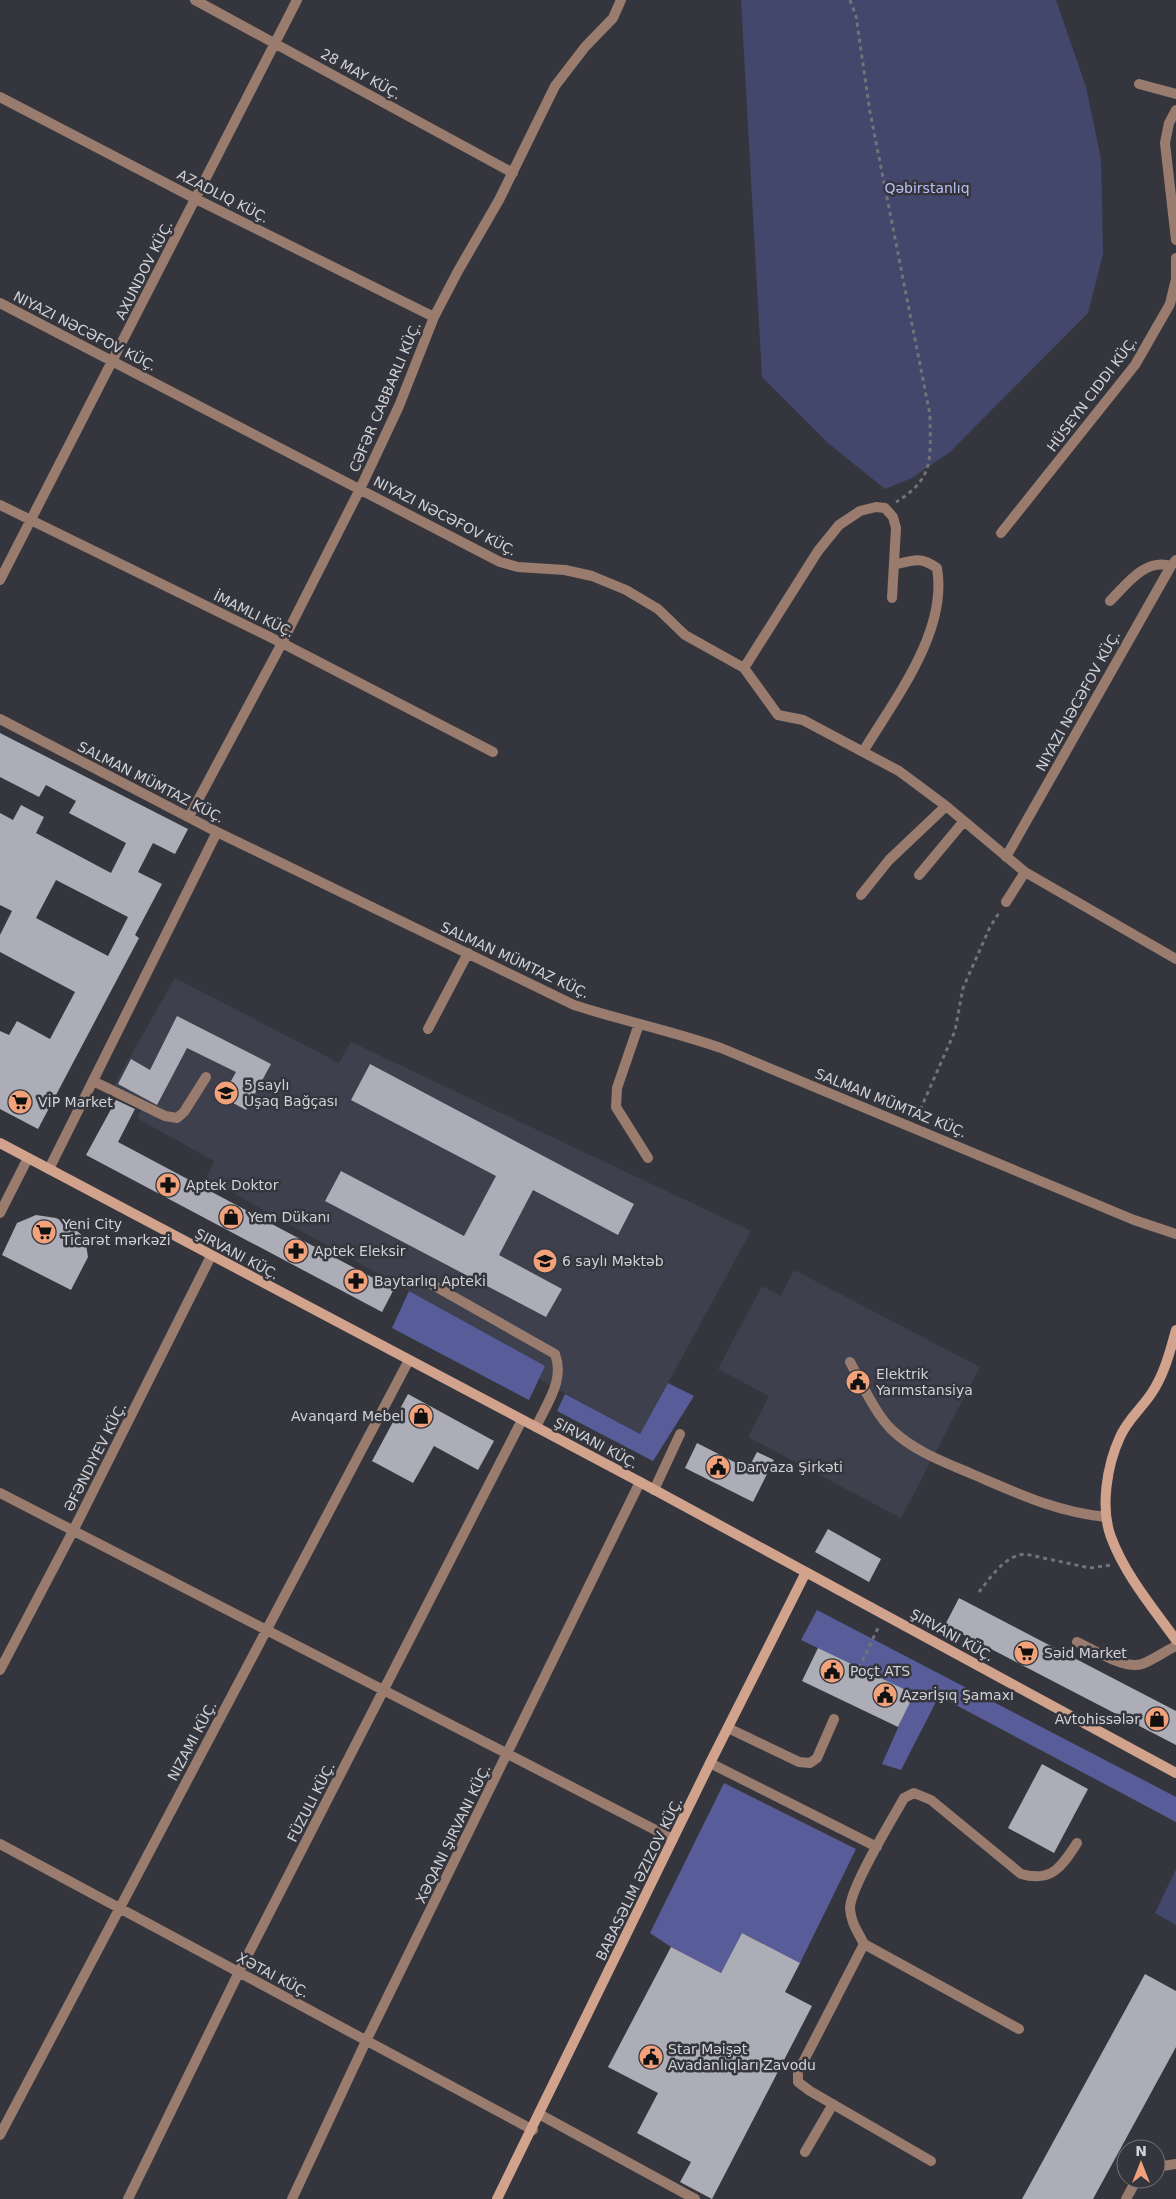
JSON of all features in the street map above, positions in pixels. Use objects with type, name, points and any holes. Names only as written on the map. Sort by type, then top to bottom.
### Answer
[{"type":"main road","name":"ŞIRVANI KÜÇ.","points":[[0,1143],[640,1482],[1176,1773]]},
{"type":"main road","points":[[1176,1330],[1160,1380],[1120,1437],[1111,1466],[1106,1517],[1112,1537],[1124,1561],[1145,1597],[1176,1640]]},
{"type":"main road","name":"BABASƏLIM ƏZIZOV KÜÇ.","points":[[497,2199],[533,2130],[539,2114],[710,1763],[806,1572]]},
{"type":"street","name":"28 MAY KÜÇ.","points":[[195,0],[276,42],[513,172]]},
{"type":"street","name":"AXUNDOV KÜÇ.","points":[[0,580],[297,0]]},
{"type":"street","points":[[189,817],[282,643],[360,489],[399,406],[434,317],[513,172],[555,86],[586,47],[613,18],[622,0]]},
{"type":"street","points":[[1139,84],[1176,94]]},
{"type":"street","points":[[0,97],[196,199],[434,317]]},
{"type":"street","points":[[1176,110],[1169,123],[1165,143],[1176,240]]},
{"type":"street","name":"HÜSEYN CIDDI KÜÇ.","points":[[1001,533],[1135,365],[1170,304],[1176,279],[1176,258]]},
{"type":"street","name":"NIYAZI NƏCƏFOV KÜÇ.","points":[[0,303],[500,562],[518,567],[565,570],[592,576],[626,590],[658,608],[685,635],[744,668],[778,715],[803,720],[864,750],[899,771],[946,806],[1025,872],[1176,959]]},
{"type":"street","points":[[0,505],[282,643],[493,752]]},
{"type":"street","points":[[744,668],[818,551],[839,525],[860,511],[876,507],[884,508],[893,517],[896,528],[892,598]]},
{"type":"street","points":[[864,750],[923,652],[935,612],[940,582],[937,568],[926,560],[915,560],[894,565]]},
{"type":"street","points":[[1110,601],[1145,568],[1161,563],[1173,563]]},
{"type":"street","name":"NIYAZI NƏCƏFOV KÜÇ.","points":[[1006,857],[1173,563]]},
{"type":"street","name":"SALMAN MÜMTAZ KÜÇ.","points":[[0,719],[217,832],[574,1005],[639,1024],[680,1033],[721,1048],[913,1126],[1134,1220],[1176,1234]]},
{"type":"street","points":[[861,895],[889,860],[946,806]]},
{"type":"street","points":[[919,875],[964,821]]},
{"type":"street","points":[[49,1169],[217,832]]},
{"type":"street","points":[[1006,902],[1025,872]]},
{"type":"street","points":[[428,1029],[468,953]]},
{"type":"street","points":[[639,1024],[617,1088],[616,1107],[648,1158]]},
{"type":"street","points":[[93,1081],[164,1116],[177,1118],[184,1112],[206,1076]]},
{"type":"street","points":[[0,1212],[28,1158]]},
{"type":"street","name":"ƏFƏNDIYEV KÜÇ.","points":[[0,1670],[73,1531],[211,1256]]},
{"type":"street","points":[[432,1284],[555,1354],[560,1365],[558,1381],[536,1427]]},
{"type":"street","name":"NIZAMI KÜÇ.","points":[[0,2135],[409,1360]]},
{"type":"street","points":[[850,1362],[869,1397],[890,1429],[907,1443],[941,1461],[1044,1505],[1079,1514],[1106,1517]]},
{"type":"street","name":"FÜZULI KÜÇ.","points":[[128,2199],[239,1972],[522,1420]]},
{"type":"street","points":[[654,1490],[680,1434]]},
{"type":"street","name":"XƏQANI ŞIRVANI KÜÇ.","points":[[292,2199],[366,2040],[640,1482]]},
{"type":"street","points":[[0,1493],[673,1839]]},
{"type":"street","points":[[1077,1642],[1121,1663],[1133,1665],[1141,1664],[1176,1646]]},
{"type":"street","points":[[728,1728],[799,1762],[810,1763],[817,1758],[834,1720]]},
{"type":"street","points":[[710,1763],[876,1847]]},
{"type":"street","points":[[1019,2029],[864,1944],[853,1924],[850,1906],[857,1886],[876,1847],[904,1798],[914,1793],[931,1800],[1021,1874],[1042,1877],[1062,1866],[1077,1843]]},
{"type":"street","name":"XƏTAI KÜÇ.","points":[[0,1844],[533,2130]]},
{"type":"street","points":[[864,1944],[798,2072],[798,2082],[931,2161]]},
{"type":"street","points":[[805,2152],[833,2104]]},
{"type":"street","points":[[539,2114],[695,2199]]},
{"type":"path","points":[[850,0],[856,16],[870,112],[930,415],[930,457],[923,479],[912,492],[884,508]]},
{"type":"path","points":[[913,1126],[955,1031],[963,988],[990,927],[1006,902]]},
{"type":"path","points":[[979,1592],[1004,1563],[1018,1555],[1024,1554],[1090,1568],[1107,1567],[1124,1561]]},
{"type":"path","points":[[859,1668],[884,1614]]},
{"type":"shaded area","name":"6 saylı Məktəb","points":[[175,978],[339,1063],[351,1042],[751,1231],[640,1434],[539,1379],[544,1366],[206,1178],[214,1161],[137,1118],[146,1101],[114,1085]]},
{"type":"shaded area","name":"Elektrik Yarımstansiya","points":[[794,1270],[980,1367],[901,1518],[748,1437],[769,1396],[718,1369],[762,1286],[781,1296]]},
{"type":"shaded area","points":[[409,1291],[545,1366],[529,1400],[392,1328]]},
{"type":"shaded area","points":[[668,1383],[694,1396],[653,1461],[557,1411],[565,1394],[640,1434]]},
{"type":"shaded area","points":[[817,1610],[1176,1797],[1176,1822],[939,1696],[901,1770],[882,1764],[913,1694],[801,1640]]},
{"type":"shaded area","points":[[724,1783],[856,1849],[800,1963],[742,1933],[721,1973],[671,1947],[650,1933]]},
{"type":"green space","name":"Qəbirstanlıq","points":[[741,0],[1056,0],[1086,87],[1101,159],[1103,254],[1088,313],[950,452],[912,478],[885,489],[828,443],[762,377]]},
{"type":"green space","points":[[1176,1869],[1176,1925],[1155,1913]]},
{"type":"building","points":[[0,733],[188,829],[175,854],[153,843],[138,872],[162,884],[135,935],[139,938],[38,1129],[0,1109],[0,1031],[9,1035],[17,1021],[50,1039],[75,992],[0,952],[0,935],[12,911],[0,905],[0,813],[13,820],[21,805],[44,817],[36,833],[111,873],[126,843],[69,813],[76,801],[46,785],[39,797],[0,777]],"holes":[[[56,880],[128,917],[108,956],[36,918]]]},
{"type":"building","points":[[177,1016],[271,1064],[246,1110],[222,1097],[236,1072],[187,1048],[157,1105],[118,1084],[131,1059],[150,1070]]},
{"type":"building","points":[[370,1064],[634,1204],[618,1235],[533,1190],[499,1255],[562,1289],[546,1317],[325,1201],[341,1171],[464,1236],[496,1176],[351,1100]]},
{"type":"building","points":[[116,1100],[135,1109],[118,1142],[394,1289],[382,1312],[86,1155]]},
{"type":"building","points":[[36,1215],[56,1218],[69,1224],[85,1238],[88,1257],[71,1290],[2,1255],[17,1223]]},
{"type":"building","points":[[408,1394],[494,1441],[478,1470],[434,1446],[413,1483],[372,1461]]},
{"type":"building","points":[[697,1443],[748,1469],[757,1452],[774,1460],[753,1502],[685,1468]]},
{"type":"building","points":[[828,1529],[881,1559],[869,1582],[815,1552]]},
{"type":"building","points":[[959,1598],[1176,1711],[1176,1745],[945,1625]]},
{"type":"building","points":[[818,1648],[914,1694],[898,1727],[802,1681]]},
{"type":"building","points":[[1042,1764],[1088,1789],[1054,1853],[1008,1828]]},
{"type":"building","points":[[742,1933],[800,1963],[785,1992],[812,2006],[712,2199],[680,2182],[691,2162],[637,2133],[658,2093],[608,2067],[671,1947],[721,1973]]},
{"type":"building","points":[[1145,1974],[1176,1991],[1176,2047],[1126,2139],[1116,2139],[1116,2157],[1093,2199],[1022,2199]]},
{"type":"place","name":"5 saylı Uşaq Bağçası","points":[[226,1093]]},
{"type":"place","name":"VİP Market","points":[[20,1102]]},
{"type":"place","name":"Aptek Doktor","points":[[168,1185]]},
{"type":"place","name":"Yem Dükanı","points":[[231,1217]]},
{"type":"place","name":"Yeni City Ticarət mərkəzi","points":[[44,1232]]},
{"type":"place","name":"Aptek Eleksir","points":[[296,1251]]},
{"type":"place","name":"6 saylı Məktəb","points":[[545,1261]]},
{"type":"place","name":"Baytarlıq Apteki","points":[[356,1281]]},
{"type":"place","name":"Elektrik Yarımstansiya","points":[[858,1382]]},
{"type":"place","name":"Avanqard Mebel","points":[[421,1416]]},
{"type":"place","name":"Darvaza Şirkəti","points":[[718,1467]]},
{"type":"place","name":"Səid Market","points":[[1026,1653]]},
{"type":"place","name":"Poçt ATS","points":[[832,1671]]},
{"type":"place","name":"Azərİşıq Şamaxı","points":[[885,1695]]},
{"type":"place","name":"Avtohissələr","points":[[1157,1719]]},
{"type":"place","name":"Star Məişət Avadanlıqları Zavodu","points":[[651,2057]]}]
